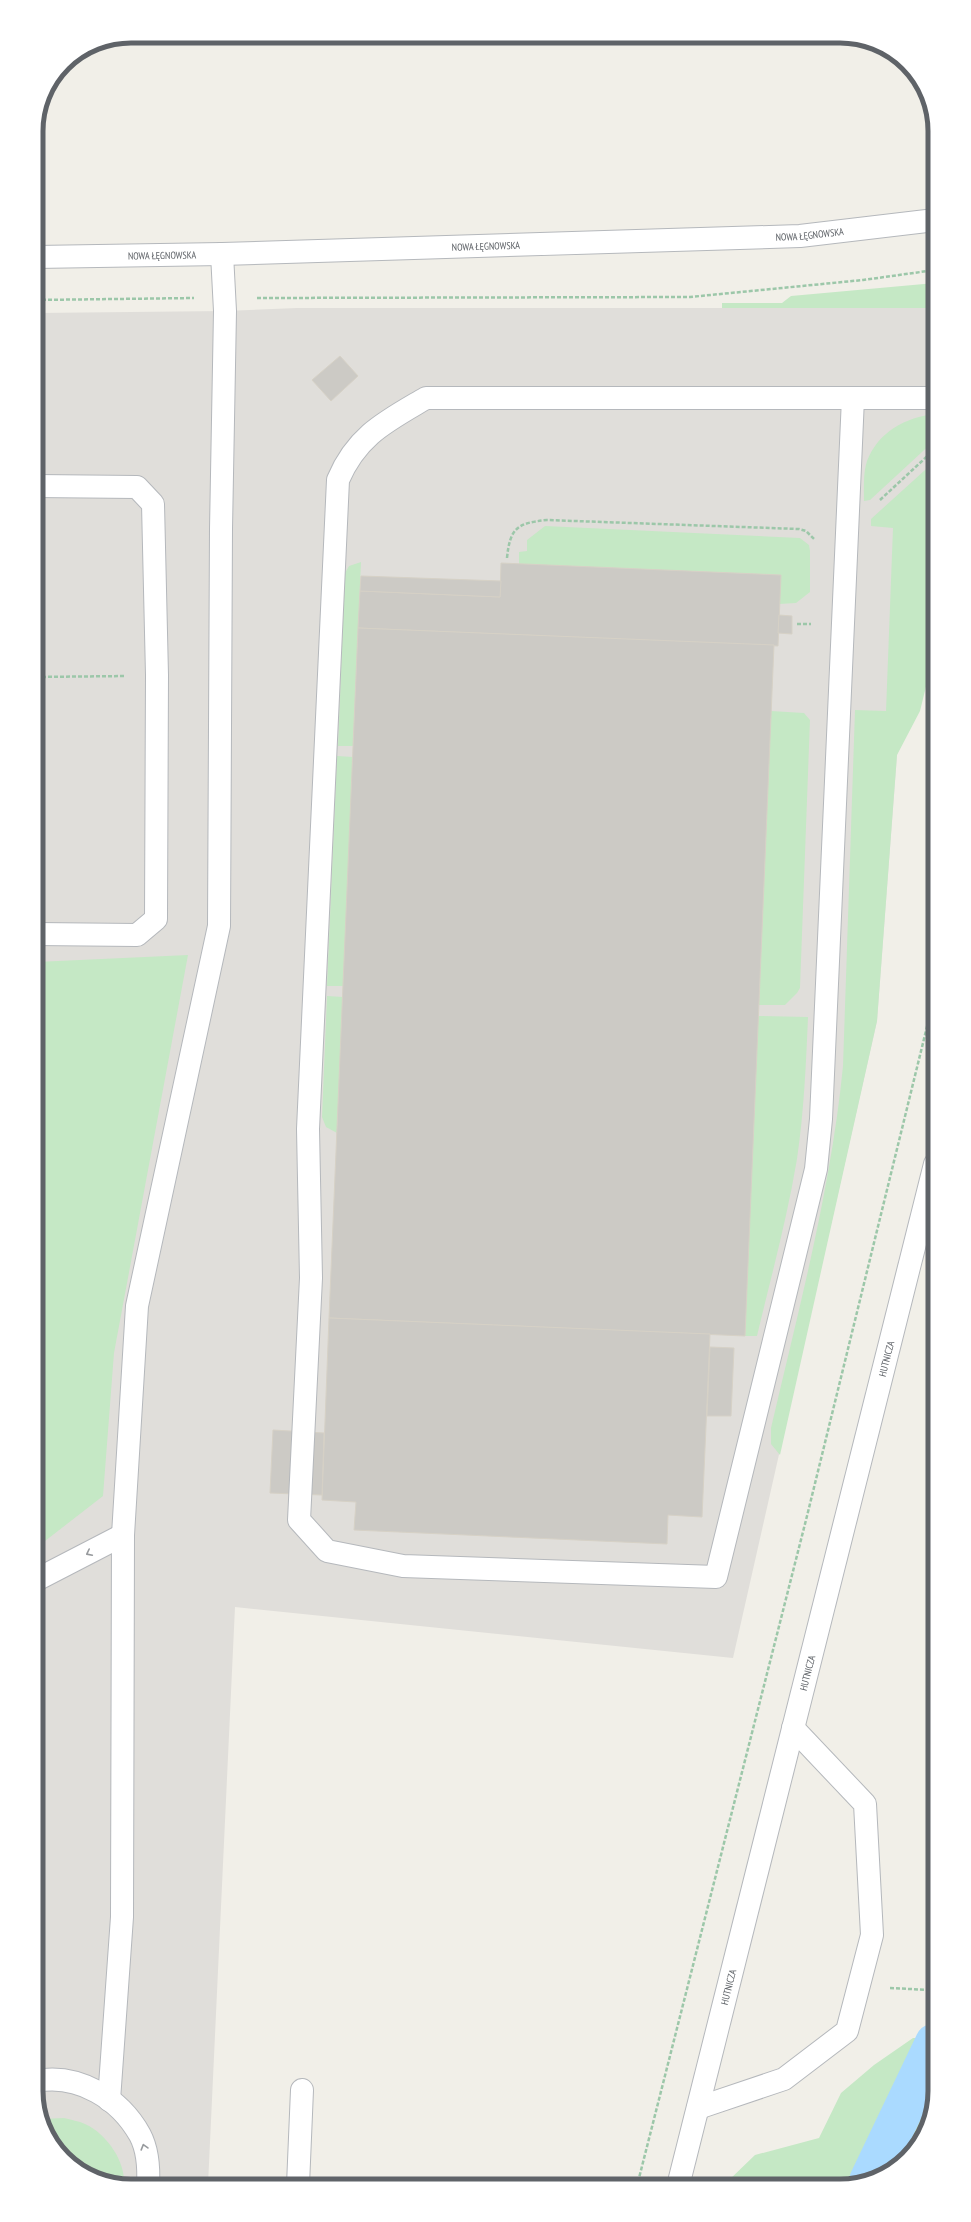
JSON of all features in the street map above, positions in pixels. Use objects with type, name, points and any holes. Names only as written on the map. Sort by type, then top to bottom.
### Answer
[{"type":"street","name":"NOWA ŁĘGNOWSKA","points":[[43,256],[222,254],[800,236],[928,221]]},
{"type":"street","points":[[110,2100],[122,1917],[123,1535],[137,1306],[219,926],[221,529],[225,311],[223,298],[222,254]]},
{"type":"street","points":[[853,398],[821,1119],[816,1169],[716,1577],[402,1566],[327,1551],[299,1520],[311,1278],[309,1122],[338,480],[346,461],[373,430],[426,398],[853,398],[928,398]]},
{"type":"street","points":[[43,486],[137,487],[153,504],[157,675],[156,919],[137,935],[43,934]]},
{"type":"street","name":"HUTNICZA","points":[[680,2179],[928,1192]]},
{"type":"street","points":[[43,1576],[123,1535]]},
{"type":"street","points":[[698,2108],[784,2079],[847,2030],[872,1935],[865,1804],[793,1728]]},
{"type":"street","points":[[43,2081],[69,2081],[98,2091],[123,2110],[140,2136],[149,2166],[148,2179]]},
{"type":"street","points":[[298,2179],[302,2090]]},
{"type":"path","points":[[43,300],[690,297],[863,280],[928,271]]},
{"type":"path","points":[[508,558],[509,542],[514,529],[528,522],[546,520],[799,529],[806,531],[817,543],[867,520],[867,514],[872,508],[928,456]]},
{"type":"path","points":[[43,677],[157,675]]},
{"type":"path","points":[[639,2179],[805,1524],[928,1023]]},
{"type":"path","points":[[858,1986],[928,1990]]},
{"type":"shaded area","points":[[297,308],[928,308],[928,587],[897,755],[877,1021],[733,1658],[235,1607],[208,2179],[126,2179],[109,2176],[87,2167],[65,2149],[52,2130],[43,2096],[43,313],[225,311]]},
{"type":"green space","points":[[928,284],[928,308],[722,308],[722,303],[782,303],[791,296]]},
{"type":"green space","points":[[928,415],[928,446],[870,500],[864,501],[864,481],[867,461],[878,442],[894,428]]},
{"type":"green space","points":[[928,467],[928,678],[920,711],[897,755],[877,1021],[780,1455],[771,1444],[771,1428],[813,1248],[831,1158],[843,1066],[855,710],[886,711],[893,528],[871,526],[871,519]]},
{"type":"green space","points":[[545,526],[800,538],[809,545],[810,592],[796,603],[779,604],[780,575],[519,564],[519,552],[527,551],[527,540]]},
{"type":"green space","points":[[361,562],[353,746],[338,746],[345,573],[349,566]]},
{"type":"green space","points":[[771,711],[804,713],[810,720],[800,988],[785,1005],[759,1005]]},
{"type":"green space","points":[[337,756],[353,757],[344,986],[327,986]]},
{"type":"green space","points":[[188,955],[114,1353],[103,1496],[43,1543],[43,962]]},
{"type":"green space","points":[[327,996],[343,997],[337,1133],[326,1127],[322,1117]]},
{"type":"green space","points":[[758,1016],[808,1017],[803,1106],[793,1181],[784,1226],[757,1336],[745,1336]]},
{"type":"green space","points":[[913,2038],[928,2038],[928,2096],[923,2119],[913,2140],[893,2161],[879,2170],[851,2178],[730,2179],[755,2155],[819,2138],[841,2093],[874,2065]]},
{"type":"green space","points":[[64,2118],[78,2121],[101,2135],[114,2150],[122,2167],[124,2179],[98,2172],[78,2161],[58,2140],[48,2119]]},
{"type":"building","points":[[340,356],[358,376],[331,401],[312,380]]},
{"type":"building","points":[[501,563],[781,575],[778,646],[358,628],[360,591],[500,597]]},
{"type":"building","points":[[361,576],[501,581],[500,597],[360,591]]},
{"type":"building","points":[[779,615],[792,616],[792,634],[778,633]]},
{"type":"building","points":[[358,628],[774,645],[745,1336],[329,1318]]},
{"type":"building","points":[[329,1318],[710,1334],[702,1517],[668,1515],[667,1544],[354,1530],[356,1502],[322,1500]]},
{"type":"building","points":[[710,1347],[734,1348],[731,1416],[707,1416]]},
{"type":"building","points":[[273,1430],[324,1433],[322,1495],[270,1493]]},
{"type":"waterway","points":[[873,2172],[928,2058]]}]
